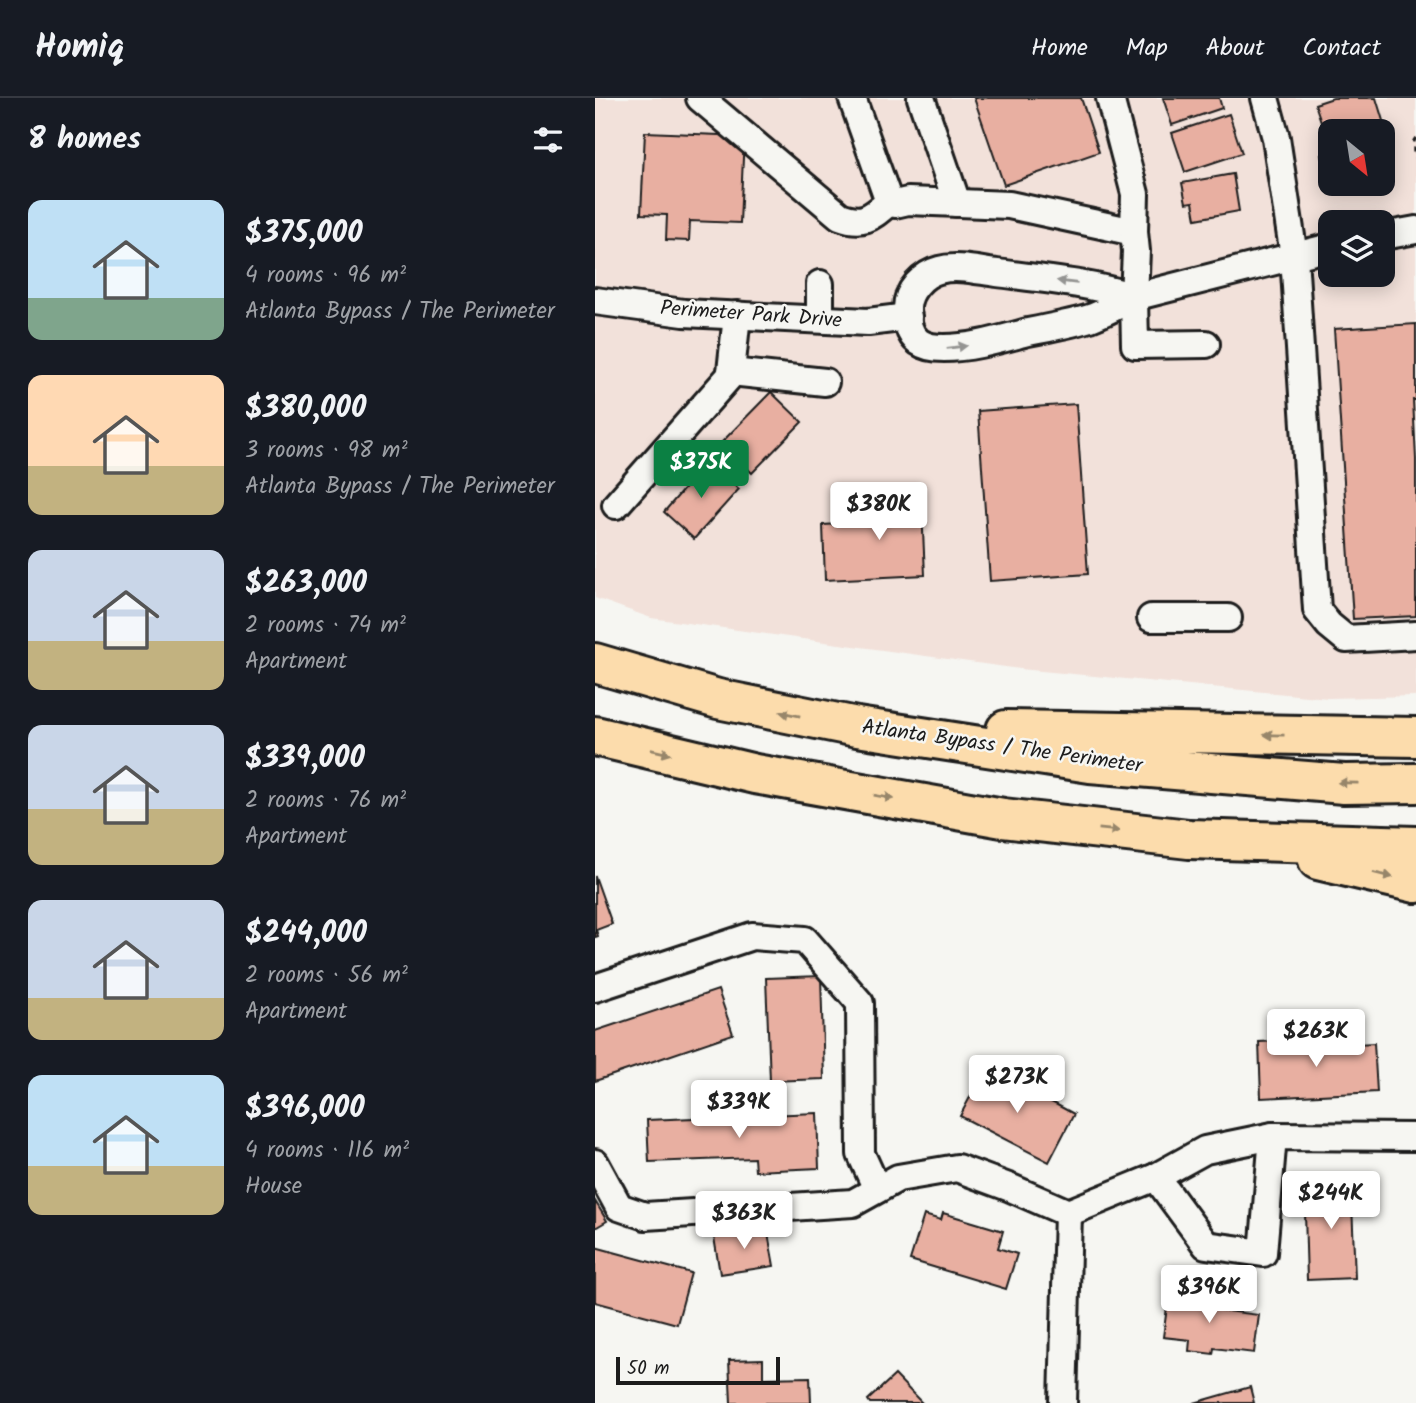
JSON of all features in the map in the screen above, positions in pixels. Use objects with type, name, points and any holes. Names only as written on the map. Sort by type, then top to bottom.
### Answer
[{"type":"highway","name":"Atlanta Bypass / The Perimeter","points":[[595,663],[718,699],[857,727],[1090,763],[1344,784],[1416,783]]},
{"type":"highway","points":[[857,727],[1416,737]]},
{"type":"highway","points":[[595,736],[755,774],[1003,818],[1189,839],[1416,846]]},
{"type":"highway","points":[[1245,842],[1416,883]]},
{"type":"street","points":[[700,98],[840,216],[853,221],[870,218],[889,202]]},
{"type":"street","points":[[852,98],[889,202]]},
{"type":"street","points":[[921,98],[957,203]]},
{"type":"street","points":[[1110,98],[1135,194],[1135,345],[1206,344]]},
{"type":"street","points":[[1265,98],[1276,138],[1294,256],[1317,610],[1329,625],[1346,639],[1416,635]]},
{"type":"street","points":[[889,202],[1009,205],[1134,232]]},
{"type":"street","points":[[1395,234],[1416,230]]},
{"type":"street","points":[[1134,297],[1090,285],[952,268],[933,272],[918,283],[907,306],[912,336],[929,346],[954,348],[1087,319],[1134,297],[1318,250]]},
{"type":"street","points":[[820,284],[820,319]]},
{"type":"street","name":"Perimeter Park Drive","points":[[595,302],[684,313],[868,322],[908,317]]},
{"type":"street","points":[[615,505],[726,381],[731,372],[737,315]]},
{"type":"street","points":[[731,372],[825,382]]},
{"type":"street","points":[[1151,618],[1228,618]]},
{"type":"street","points":[[595,988],[752,936],[805,940],[860,1003],[861,1154],[877,1189]]},
{"type":"street","points":[[595,1163],[619,1207],[645,1216],[853,1203],[898,1178],[957,1168],[1068,1213],[1156,1177],[1205,1150],[1272,1136],[1416,1137]]},
{"type":"street","points":[[1156,1177],[1206,1245],[1263,1254],[1272,1136]]},
{"type":"street","points":[[1063,1403],[1068,1213]]},
{"type":"path","points":[[1416,138],[1416,157]]},
{"type":"shaded area","points":[[595,98],[1416,98],[1416,696],[1328,698],[1020,669],[651,618],[595,598]]},
{"type":"building","points":[[974,98],[1081,98],[1099,152],[1004,185]]},
{"type":"building","points":[[1163,98],[1219,98],[1222,108],[1172,125]]},
{"type":"building","points":[[1333,98],[1376,98],[1382,119],[1320,119],[1315,104]]},
{"type":"building","points":[[1229,114],[1242,153],[1185,172],[1172,133]]},
{"type":"building","points":[[645,132],[744,136],[740,223],[690,221],[689,241],[666,240],[667,215],[641,214]]},
{"type":"building","points":[[1233,174],[1239,211],[1196,219],[1193,202],[1186,203],[1182,183]]},
{"type":"building","points":[[1416,324],[1416,400],[1413,400],[1416,459],[1416,616],[1353,619],[1334,329]]},
{"type":"building","points":[[771,392],[802,422],[752,473],[721,443]]},
{"type":"building","points":[[1076,404],[1088,574],[990,581],[978,411]]},
{"type":"building","points":[[708,461],[739,489],[694,539],[664,512]]},
{"type":"building","points":[[921,486],[925,575],[825,580],[823,525],[875,522],[874,512],[890,511],[889,488]]},
{"type":"building","points":[[595,876],[612,924],[596,930],[598,936],[595,937]]},
{"type":"building","points":[[821,976],[824,1079],[770,1081],[766,978]]},
{"type":"building","points":[[718,990],[733,1034],[595,1081],[595,1031]]},
{"type":"building","points":[[1318,1039],[1318,1046],[1374,1043],[1377,1092],[1261,1098],[1259,1042]]},
{"type":"building","points":[[986,1067],[1074,1114],[1049,1162],[960,1116]]},
{"type":"building","points":[[817,1113],[819,1168],[755,1171],[754,1158],[649,1162],[647,1120]]},
{"type":"building","points":[[1351,1178],[1355,1278],[1307,1280],[1305,1213],[1314,1213],[1312,1180]]},
{"type":"building","points":[[595,1201],[607,1221],[595,1228]]},
{"type":"building","points":[[943,1213],[1003,1231],[998,1248],[1017,1254],[1006,1289],[910,1260],[924,1215],[941,1220]]},
{"type":"building","points":[[767,1228],[774,1266],[720,1274],[714,1237]]},
{"type":"building","points":[[595,1247],[691,1273],[677,1324],[595,1302]]},
{"type":"building","points":[[1169,1292],[1221,1298],[1219,1310],[1259,1315],[1254,1353],[1214,1348],[1213,1354],[1189,1351],[1190,1340],[1163,1337]]},
{"type":"building","points":[[763,1359],[763,1378],[810,1377],[811,1403],[731,1403],[729,1360]]},
{"type":"building","points":[[895,1375],[922,1403],[870,1403],[868,1400]]},
{"type":"building","points":[[1250,1387],[1254,1403],[1194,1403]]}]
